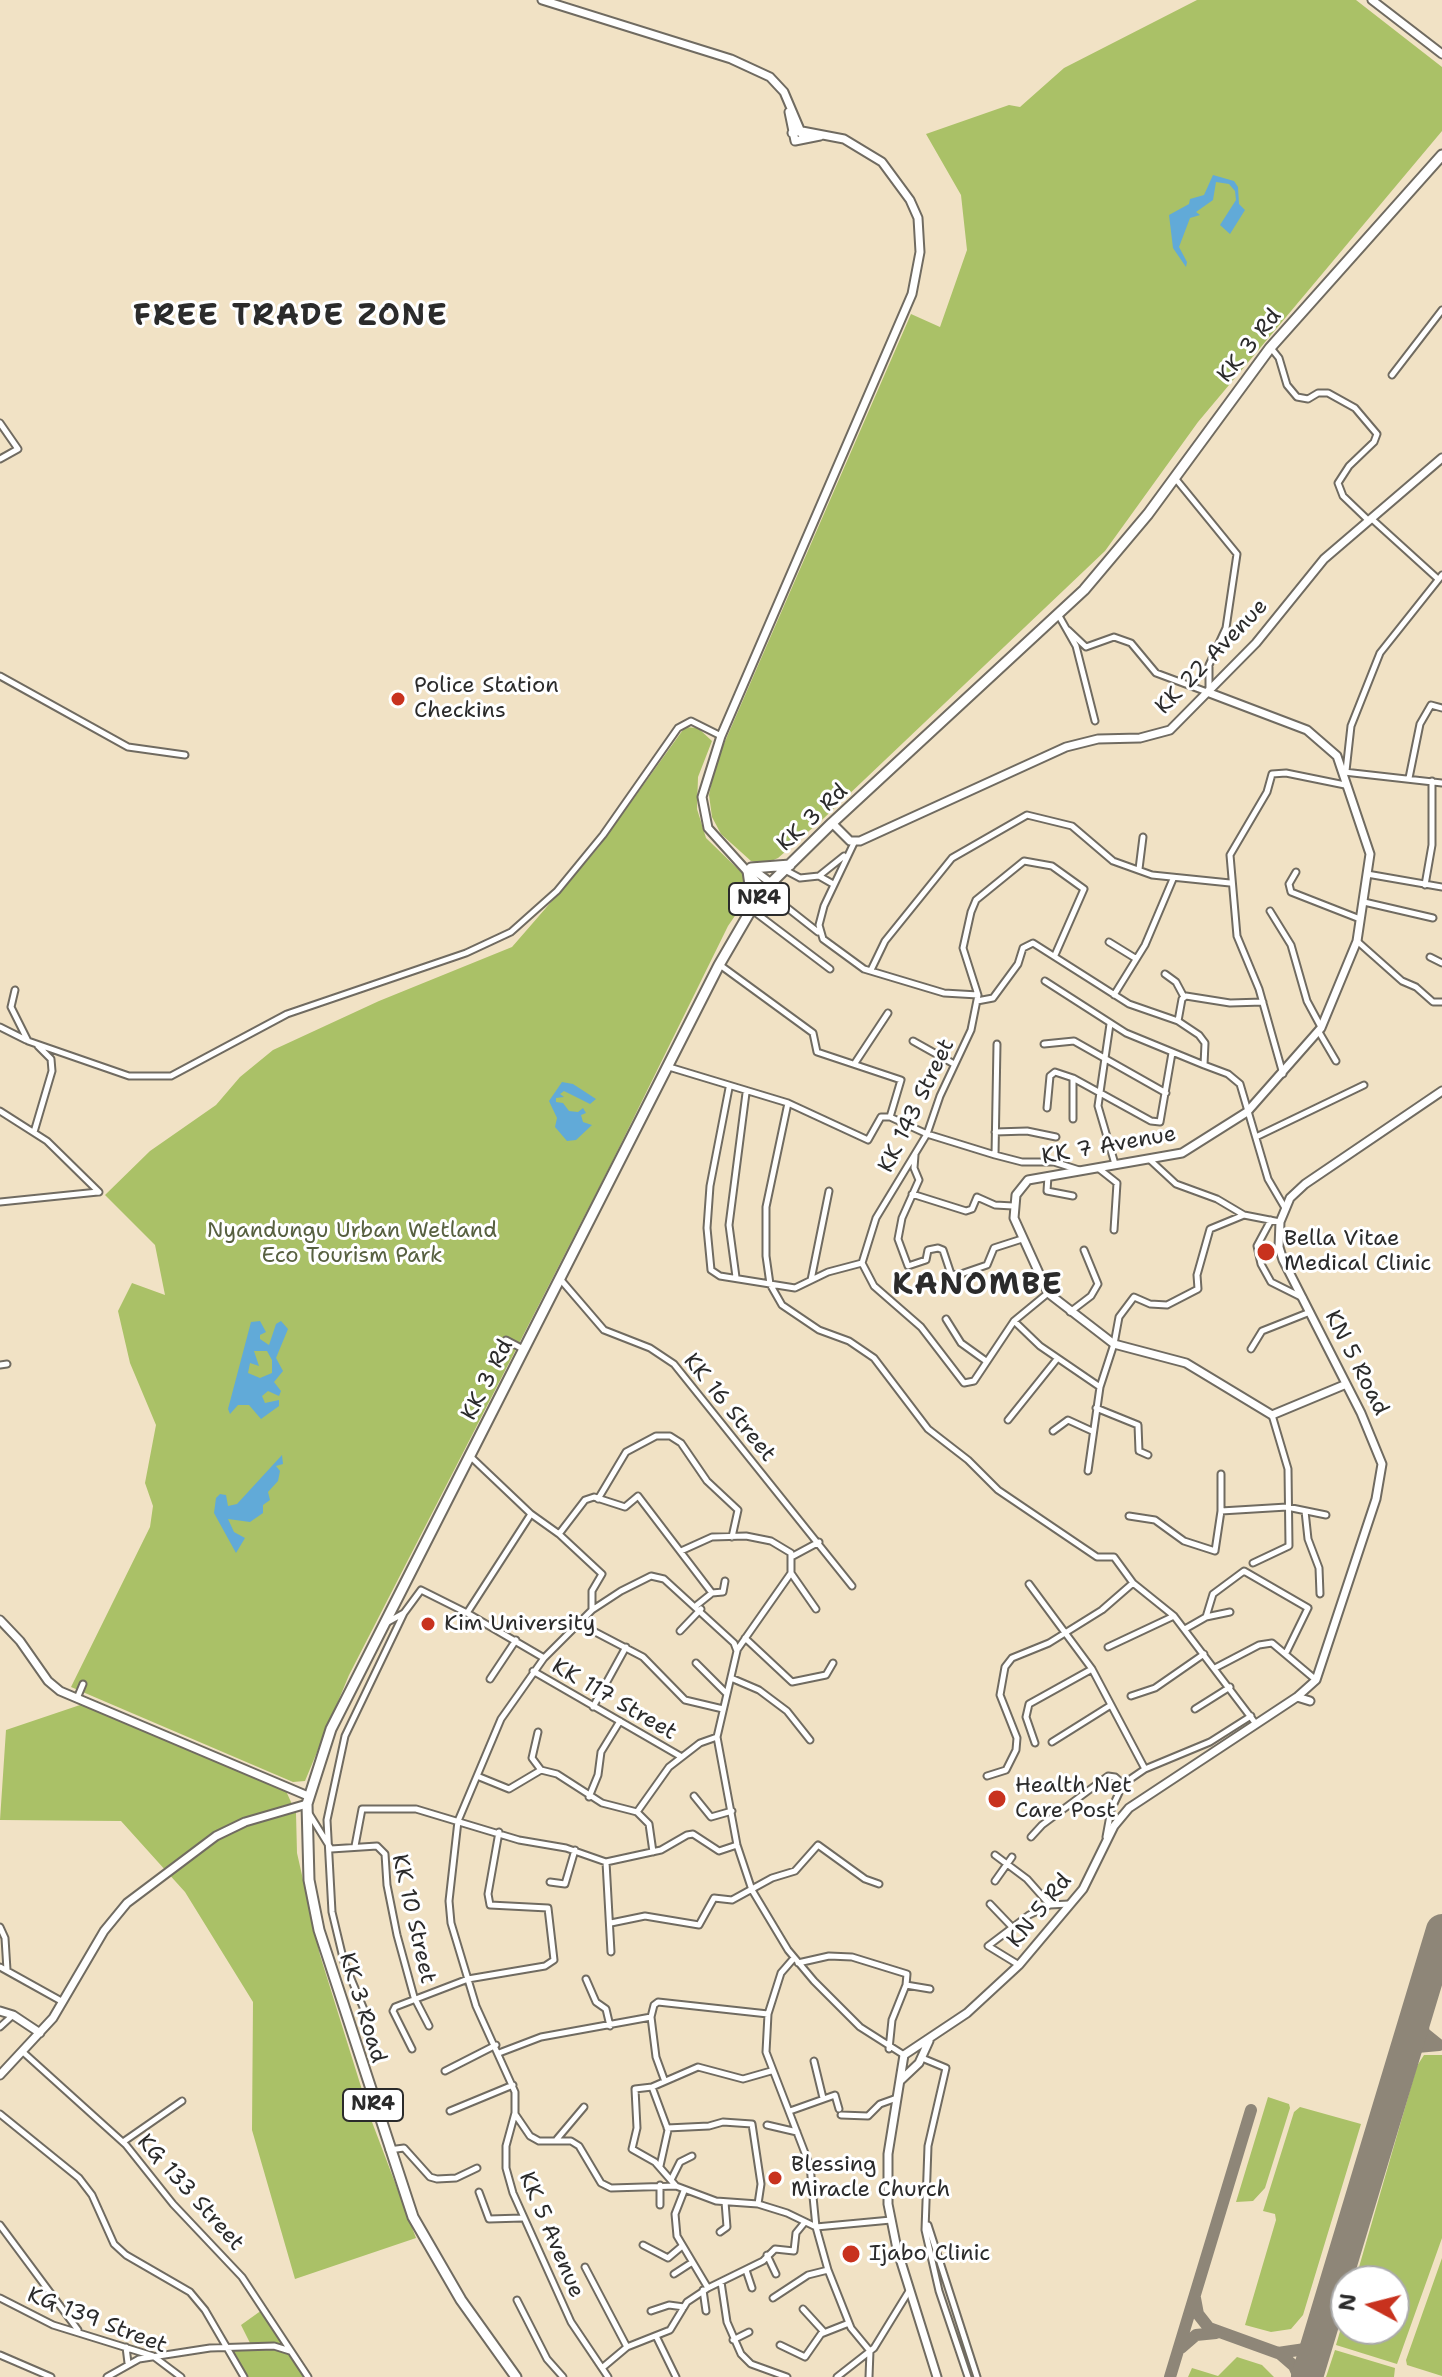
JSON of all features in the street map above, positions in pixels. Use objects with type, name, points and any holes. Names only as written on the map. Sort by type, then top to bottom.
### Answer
[{"type":"highway","name":"KK 3 Rd","points":[[307,1804],[331,1729],[719,965],[752,908],[768,887],[832,823],[1059,616],[1121,548],[1270,348],[1442,155]]},
{"type":"highway","points":[[752,908],[749,870],[787,867]]},
{"type":"highway","name":"KK 3 Road","points":[[307,1804],[312,1905],[388,2151],[425,2241],[461,2300],[516,2377]]},
{"type":"main road","points":[[542,0],[749,66],[770,77],[784,92],[792,133],[826,135],[864,148],[893,172],[918,218],[919,266],[912,294],[721,736],[702,797],[703,813],[720,843],[768,887]]},
{"type":"main road","points":[[1372,0],[1442,54]]},
{"type":"main road","points":[[787,103],[803,135]]},
{"type":"main road","name":"KK 22 Avenue","points":[[854,843],[1066,747],[1098,739],[1140,738],[1170,730],[1256,643],[1324,559],[1442,458]]},
{"type":"main road","name":"KK 7 Avenue","points":[[1013,1206],[1021,1185],[1034,1178],[1182,1153],[1247,1112],[1320,1030],[1357,941],[1369,846],[1337,756],[1319,736],[1208,691]]},
{"type":"main road","points":[[832,823],[854,843]]},
{"type":"main road","name":"KN 5 Road","points":[[1316,1680],[1381,1481],[1382,1464],[1375,1443],[1279,1247],[1276,1221],[1305,1184],[1442,1091]]},
{"type":"main road","points":[[1013,1206],[1022,1239],[1048,1293],[1114,1344],[1186,1363],[1272,1415],[1344,1385]]},
{"type":"main road","points":[[1,1624],[60,1691],[78,1696],[307,1804]]},
{"type":"main road","name":"KN 5 Rd","points":[[906,2054],[967,2013],[1019,1965],[1071,1904],[1090,1877],[1120,1818],[1136,1802],[1297,1697],[1316,1680]]},
{"type":"main road","points":[[1297,1697],[1310,1701]]},
{"type":"main road","points":[[0,2075],[40,2033],[63,2002],[109,1923],[151,1883],[230,1828],[307,1804]]},
{"type":"main road","points":[[0,2011],[13,2015],[40,2033]]},
{"type":"main road","name":"KN 5 Rd","points":[[897,2086],[915,2066],[929,2040]]},
{"type":"main road","points":[[906,2054],[921,2056]]},
{"type":"main road","points":[[906,2054],[908,2065],[915,2066]]},
{"type":"main road","points":[[906,2054],[894,2099],[887,2171],[891,2220],[909,2291],[937,2377]]},
{"type":"street","points":[[1392,375],[1442,310]]},
{"type":"street","points":[[1270,348],[1279,358],[1287,385],[1297,397],[1308,399],[1318,393],[1328,393],[1355,408],[1377,434],[1374,442],[1349,466],[1338,483],[1343,496],[1440,577],[1389,639],[1374,666],[1348,737],[1344,772],[1442,783]]},
{"type":"street","points":[[0,423],[18,449],[0,459]]},
{"type":"street","points":[[1059,616],[1068,630],[1086,647],[1114,637],[1131,643],[1156,673],[1208,691],[1209,665],[1226,628],[1237,554],[1175,477]]},
{"type":"street","points":[[1068,630],[1095,721]]},
{"type":"street","points":[[0,676],[122,744],[185,755]]},
{"type":"street","points":[[1409,778],[1420,724],[1431,705],[1442,708]]},
{"type":"street","points":[[15,990],[11,1007],[28,1041],[129,1076],[171,1076],[287,1014],[501,938],[535,913],[557,891],[603,835],[678,728],[691,721],[721,736]]},
{"type":"street","points":[[1283,1075],[1263,1002],[1240,946],[1230,883],[1230,855],[1267,792],[1270,775],[1286,773],[1345,785]]},
{"type":"street","points":[[1425,885],[1432,845],[1432,781]]},
{"type":"street","points":[[871,970],[885,941],[952,858],[1020,817],[1041,816],[1072,826],[1113,861],[1173,879],[1230,883]]},
{"type":"street","points":[[1139,869],[1143,837]]},
{"type":"street","points":[[819,932],[833,884],[854,843]]},
{"type":"street","points":[[787,867],[800,878],[819,876],[848,853]]},
{"type":"street","points":[[977,998],[963,940],[976,900],[1024,861],[1052,866],[1084,889],[1055,955]]},
{"type":"street","points":[[1296,872],[1289,884],[1291,892],[1361,920]]},
{"type":"street","points":[[1367,874],[1442,887]]},
{"type":"street","points":[[819,876],[833,884]]},
{"type":"street","points":[[1114,996],[1173,879]]},
{"type":"street","points":[[768,887],[858,966],[944,993],[993,998],[1018,964],[1027,943],[1055,955],[1114,996],[1178,1021],[1199,1035],[1205,1043],[1204,1065]]},
{"type":"street","points":[[1364,902],[1433,918]]},
{"type":"street","points":[[752,908],[830,969]]},
{"type":"street","points":[[1270,911],[1291,945],[1307,1001],[1336,1061]]},
{"type":"street","points":[[1357,941],[1402,981],[1416,987],[1433,1002],[1442,1002]]},
{"type":"street","points":[[1109,942],[1135,958]]},
{"type":"street","points":[[1430,957],[1442,963]]},
{"type":"street","points":[[719,965],[813,1033],[817,1052],[902,1082],[890,1117]]},
{"type":"street","points":[[1165,974],[1176,982],[1184,997],[1178,1021]]},
{"type":"street","points":[[1045,981],[1110,1024],[1172,1053],[1228,1074],[1240,1084],[1268,1179],[1285,1208]]},
{"type":"street","points":[[1184,997],[1230,1003],[1263,1002]]},
{"type":"street","name":"KK 143 Street","points":[[862,1263],[876,1218],[927,1134],[954,1064],[967,1040],[977,998]]},
{"type":"street","points":[[855,1063],[888,1013]]},
{"type":"street","points":[[1110,1024],[1098,1106],[1115,1164]]},
{"type":"street","points":[[0,1027],[45,1051],[52,1065],[52,1079],[34,1132]]},
{"type":"street","points":[[913,1041],[954,1064]]},
{"type":"street","points":[[1044,1044],[1074,1041],[1166,1093]]},
{"type":"street","points":[[995,1155],[997,1044]]},
{"type":"street","points":[[1047,1108],[1052,1073],[1073,1078],[1156,1123],[1162,1117],[1172,1053]]},
{"type":"street","points":[[669,1067],[729,1088],[788,1103],[868,1140],[881,1117],[890,1117],[927,1134],[995,1155],[1022,1162],[1054,1162],[1081,1171]]},
{"type":"street","points":[[1073,1078],[1073,1119]]},
{"type":"street","points":[[1256,1137],[1364,1085]]},
{"type":"street","points":[[729,1088],[710,1186],[707,1228],[711,1270],[720,1276],[795,1288],[862,1263],[874,1286],[921,1327],[951,1361],[954,1374],[964,1383],[974,1381],[1014,1321],[1048,1293]]},
{"type":"street","points":[[736,1277],[729,1225],[746,1093]]},
{"type":"street","points":[[788,1103],[766,1207],[766,1256],[770,1284],[788,1311],[874,1358],[928,1429],[968,1460],[991,1485],[1097,1557],[1114,1557],[1133,1583],[1174,1616],[1256,1724]]},
{"type":"street","points":[[0,1111],[61,1153],[99,1192],[0,1202]]},
{"type":"street","points":[[995,1132],[1027,1131],[1056,1137]]},
{"type":"street","points":[[916,1150],[914,1168],[919,1180],[902,1218],[898,1239],[908,1266],[926,1260],[928,1250],[938,1248],[943,1250],[951,1274],[958,1275],[987,1265],[994,1248],[1022,1239]]},
{"type":"street","points":[[1149,1159],[1176,1184],[1217,1199],[1244,1215],[1276,1221],[1257,1246],[1261,1264],[1271,1282],[1304,1299]]},
{"type":"street","points":[[1098,1168],[1117,1183],[1114,1230]]},
{"type":"street","points":[[1048,1176],[1047,1191],[1073,1196]]},
{"type":"street","points":[[811,1280],[829,1191]]},
{"type":"street","points":[[912,1194],[966,1211],[972,1209],[977,1197],[995,1205],[1013,1206]]},
{"type":"street","points":[[1088,1471],[1100,1387],[1119,1317],[1129,1301],[1138,1297],[1150,1304],[1167,1305],[1198,1289],[1197,1275],[1208,1232],[1244,1215]]},
{"type":"street","points":[[1070,1312],[1091,1296],[1098,1284],[1084,1250]]},
{"type":"street","name":"KK 16 Street","points":[[560,1279],[604,1330],[650,1348],[674,1364],[852,1586]]},
{"type":"street","points":[[1251,1349],[1262,1331],[1310,1312]]},
{"type":"street","points":[[946,1319],[961,1343],[986,1361]]},
{"type":"street","points":[[1014,1321],[1057,1359],[1100,1387]]},
{"type":"street","points":[[506,1340],[524,1349]]},
{"type":"street","points":[[1008,1420],[1057,1359]]},
{"type":"street","points":[[1096,1408],[1138,1425],[1139,1451],[1148,1455]]},
{"type":"street","points":[[1253,1563],[1288,1549],[1288,1469],[1272,1415]]},
{"type":"street","points":[[1053,1431],[1068,1420],[1092,1431]]},
{"type":"street","points":[[598,1499],[626,1452],[656,1436],[670,1436],[681,1443],[707,1481],[738,1510],[732,1537]]},
{"type":"street","points":[[470,1456],[531,1514],[559,1534],[602,1574],[592,1591],[592,1610]]},
{"type":"street","points":[[1129,1516],[1155,1520],[1184,1541],[1213,1551],[1218,1545],[1221,1474]]},
{"type":"street","points":[[559,1534],[585,1500],[598,1499],[625,1507],[638,1496],[712,1593]]},
{"type":"street","points":[[1221,1511],[1287,1507],[1326,1515]]},
{"type":"street","points":[[1305,1511],[1307,1533],[1319,1568],[1320,1594]]},
{"type":"street","points":[[467,1613],[531,1514]]},
{"type":"street","points":[[681,1551],[707,1538],[732,1537],[771,1541],[793,1556]]},
{"type":"street","points":[[793,1556],[819,1542]]},
{"type":"street","points":[[793,1556],[791,1573],[737,1651],[717,1737],[737,1845],[752,1890],[796,1961],[860,2027],[889,2049],[906,2054]]},
{"type":"street","points":[[1206,1617],[1213,1594],[1242,1571],[1246,1572],[1308,1608],[1287,1651]]},
{"type":"street","points":[[791,1573],[816,1609]]},
{"type":"street","name":"KK 5 Avenue","points":[[608,2377],[571,2322],[522,2218],[506,2168],[508,2128],[515,2113],[513,2085],[476,2006],[451,1923],[449,1901],[458,1821],[501,1719],[533,1671],[592,1610],[651,1576],[670,1582],[699,1607],[730,1636],[737,1651]]},
{"type":"street","points":[[680,1631],[712,1593],[723,1592],[725,1581]]},
{"type":"street","points":[[987,1776],[1006,1770],[1016,1750],[1017,1738],[1002,1709],[1000,1695],[1005,1667],[1012,1658],[1102,1610],[1133,1583]]},
{"type":"street","points":[[1029,1584],[1092,1669],[1145,1769]]},
{"type":"street","points":[[365,2012],[336,1934],[328,1890],[326,1845],[331,1789],[345,1736],[404,1613],[421,1590],[544,1658]]},
{"type":"street","points":[[1185,1629],[1206,1617],[1230,1612]]},
{"type":"street","points":[[386,1624],[404,1613]]},
{"type":"street","points":[[1108,1647],[1174,1616]]},
{"type":"street","points":[[578,1623],[643,1657],[685,1700],[723,1709]]},
{"type":"street","points":[[745,1638],[792,1682],[826,1675],[833,1663]]},
{"type":"street","points":[[490,1679],[516,1640]]},
{"type":"street","points":[[1215,1668],[1269,1643],[1287,1651],[1316,1680]]},
{"type":"street","points":[[593,1707],[626,1647]]},
{"type":"street","points":[[1131,1696],[1155,1688],[1204,1654]]},
{"type":"street","points":[[696,1663],[726,1693]]},
{"type":"street","points":[[1035,1743],[1026,1717],[1027,1707],[1092,1669]]},
{"type":"street","name":"KK 117 Street","points":[[533,1671],[680,1756]]},
{"type":"street","points":[[731,1678],[759,1690],[787,1711],[810,1740]]},
{"type":"street","points":[[78,1696],[83,1684]]},
{"type":"street","points":[[1195,1709],[1230,1687]]},
{"type":"street","points":[[1052,1742],[1111,1705]]},
{"type":"street","points":[[1106,1842],[1111,1810],[1123,1784],[1145,1769],[1197,1747],[1251,1716]]},
{"type":"street","points":[[589,1797],[601,1752],[620,1721]]},
{"type":"street","points":[[538,1732],[532,1758],[541,1770],[557,1774],[589,1797],[637,1812],[649,1824],[653,1852]]},
{"type":"street","points":[[637,1812],[680,1756],[717,1737]]},
{"type":"street","points":[[1197,1747],[1204,1758]]},
{"type":"street","points":[[477,1776],[509,1789],[541,1770]]},
{"type":"street","points":[[1031,1837],[1042,1825],[1108,1776],[1123,1784]]},
{"type":"street","points":[[694,1796],[711,1817],[732,1811]]},
{"type":"street","points":[[307,1804],[326,1845]]},
{"type":"street","points":[[355,1846],[362,1809],[416,1809],[575,1850],[606,1862],[653,1852],[693,1834],[719,1851],[737,1845]]},
{"type":"street","points":[[412,2049],[393,2011],[403,2003],[468,1979],[545,1966],[554,1960],[548,1908],[490,1905],[488,1894],[499,1832]]},
{"type":"street","name":"KK 10 Street","points":[[326,1845],[335,1850],[377,1846],[385,1854],[391,1912],[414,1997]]},
{"type":"street","points":[[611,1923],[645,1916],[694,1926],[702,1921],[717,1896],[732,1900],[772,1878],[795,1871],[820,1845],[865,1879],[879,1884]]},
{"type":"street","points":[[550,1882],[565,1884],[575,1850]]},
{"type":"street","points":[[995,1855],[1027,1879],[1050,1905]]},
{"type":"street","points":[[995,1881],[1012,1857]]},
{"type":"street","points":[[606,1862],[611,1952]]},
{"type":"street","points":[[990,1904],[1012,1927]]},
{"type":"street","points":[[1019,1965],[988,1946],[1012,1927],[1050,1905],[1071,1904]]},
{"type":"street","points":[[0,1927],[5,1938],[7,1970]]},
{"type":"street","points":[[869,2377],[870,2351],[849,2323],[828,2270],[816,2227],[812,2174],[766,2052],[768,2014],[781,1973],[796,1961],[829,1956],[852,1957],[897,1969],[909,1976],[892,2020],[889,2049]]},
{"type":"street","points":[[0,1967],[63,2002]]},
{"type":"street","points":[[586,1979],[597,2003],[606,2009],[610,2026]]},
{"type":"street","points":[[906,1985],[930,1989]]},
{"type":"street","points":[[414,1997],[429,2026]]},
{"type":"street","points":[[664,2079],[651,2017],[654,2005],[664,2001],[768,2014]]},
{"type":"street","points":[[0,2027],[13,2015]]},
{"type":"street","points":[[499,2053],[541,2037],[651,2017]]},
{"type":"street","points":[[445,2071],[496,2045]]},
{"type":"street","name":"KG 133 Street","points":[[23,2052],[123,2142],[173,2204],[242,2277],[308,2377]]},
{"type":"street","points":[[921,2056],[946,2068],[928,2146],[925,2208],[928,2255],[968,2377]]},
{"type":"street","points":[[814,2061],[823,2098]]},
{"type":"street","points":[[771,2071],[743,2079],[698,2067],[664,2079],[652,2087],[635,2089],[638,2121],[632,2149],[660,2166],[684,2191],[725,2202],[758,2204],[795,2216],[816,2227],[891,2220]]},
{"type":"street","points":[[450,2111],[513,2085]]},
{"type":"street","points":[[652,2087],[667,2128],[660,2166]]},
{"type":"street","points":[[790,2111],[837,2096],[840,2112],[868,2116],[880,2104],[894,2099]]},
{"type":"street","points":[[123,2142],[182,2101]]},
{"type":"street","points":[[557,2140],[584,2107]]},
{"type":"street","points":[[515,2113],[530,2136],[539,2141],[557,2140],[579,2146],[605,2186],[676,2186]]},
{"type":"street","points":[[0,2114],[79,2178],[100,2209],[114,2244],[126,2255],[190,2292],[244,2377]]},
{"type":"street","points":[[667,2128],[709,2126],[723,2122],[752,2124],[761,2184],[758,2204]]},
{"type":"street","points":[[767,2125],[797,2132]]},
{"type":"street","points":[[388,2151],[404,2148],[430,2177],[437,2179],[456,2178],[477,2168]]},
{"type":"street","points":[[671,2180],[680,2162],[692,2156]]},
{"type":"street","points":[[660,2185],[660,2205]]},
{"type":"street","points":[[684,2191],[675,2221],[681,2247],[705,2289],[706,2311]]},
{"type":"street","points":[[479,2192],[489,2219],[522,2218]]},
{"type":"street","points":[[720,2232],[727,2227],[725,2202]]},
{"type":"street","points":[[925,2208],[938,2265],[977,2377]]},
{"type":"street","points":[[602,2368],[627,2347],[657,2338],[670,2330],[684,2307],[705,2289],[746,2270],[775,2249],[794,2251],[796,2233],[805,2222]]},
{"type":"street","points":[[0,2225],[79,2331]]},
{"type":"street","points":[[643,2245],[668,2258],[681,2247]]},
{"type":"street","points":[[767,2255],[776,2274]]},
{"type":"street","points":[[674,2274],[691,2263]]},
{"type":"street","points":[[585,2267],[627,2347]]},
{"type":"street","points":[[746,2270],[752,2288]]},
{"type":"street","points":[[773,2298],[808,2275],[828,2270]]},
{"type":"street","points":[[721,2282],[733,2340],[751,2364],[787,2377]]},
{"type":"street","points":[[837,2377],[870,2351],[909,2291]]},
{"type":"street","name":"KG 139 Street","points":[[0,2298],[32,2317],[153,2356],[181,2377]]},
{"type":"street","points":[[517,2300],[547,2359],[563,2377]]},
{"type":"street","points":[[651,2311],[669,2305],[684,2307]]},
{"type":"street","points":[[803,2309],[824,2332]]},
{"type":"street","points":[[780,2345],[805,2357],[824,2332],[849,2323]]},
{"type":"street","points":[[733,2340],[749,2332]]},
{"type":"street","points":[[657,2338],[676,2377]]},
{"type":"street","points":[[107,2377],[128,2363],[153,2356],[224,2346],[274,2346],[291,2351]]},
{"type":"street","points":[[126,2347],[128,2363]]},
{"type":"street","points":[[0,2355],[51,2377]]},
{"type":"green space","points":[[1197,0],[1356,0],[1442,67],[1442,131],[1198,422],[1105,551],[824,818],[778,858],[765,864],[751,861],[721,834],[712,817],[709,795],[716,762],[911,314],[940,327],[967,250],[961,195],[926,134],[1009,105],[1020,107],[1064,68]]},
{"type":"green space","name":"Nyandungu Urban Wetland Eco Tourism Park","points":[[685,727],[698,728],[712,741],[698,777],[697,809],[706,838],[742,873],[747,889],[743,904],[728,926],[610,1166],[349,1675],[305,1781],[293,1782],[71,1687],[150,1527],[153,1506],[145,1483],[156,1425],[130,1363],[118,1311],[132,1283],[165,1295],[155,1245],[105,1195],[150,1151],[216,1105],[240,1077],[273,1050],[379,1001],[512,947],[598,848]]},
{"type":"green space","points":[[83,1704],[286,1791],[296,1813],[297,1853],[320,1955],[372,2122],[416,2238],[295,2279],[252,2130],[253,2002],[185,1892],[121,1821],[0,1820],[6,1730]]},
{"type":"green space","points":[[1424,2055],[1442,2055],[1442,2238],[1410,2328],[1410,2265],[1360,2265],[1417,2066]]},
{"type":"green space","points":[[1268,2097],[1289,2104],[1290,2108],[1265,2188],[1253,2201],[1236,2202]]},
{"type":"green space","points":[[1300,2107],[1361,2124],[1303,2315],[1291,2329],[1271,2332],[1245,2325],[1276,2220],[1275,2214],[1263,2211],[1294,2112]]},
{"type":"green space","points":[[1442,2258],[1442,2376],[1407,2365],[1406,2360]]},
{"type":"green space","points":[[262,2310],[283,2341],[281,2346],[251,2345],[241,2325]]},
{"type":"green space","points":[[1336,2345],[1404,2345],[1397,2364]]},
{"type":"green space","points":[[232,2349],[276,2349],[289,2354],[305,2377],[247,2377]]},
{"type":"green space","points":[[1335,2350],[1395,2368],[1394,2377],[1326,2377]]},
{"type":"green space","points":[[1237,2357],[1262,2365],[1274,2377],[1188,2377],[1192,2368],[1218,2376]]},
{"type":"water","points":[[1213,175],[1234,181],[1238,187],[1239,204],[1245,210],[1230,234],[1220,225],[1236,200],[1235,191],[1229,184],[1216,182],[1213,200],[1196,212],[1200,215],[1190,218],[1179,247],[1187,262],[1186,267],[1173,248],[1169,215],[1189,204],[1190,199],[1204,195]]},
{"type":"water","points":[[562,1082],[573,1084],[596,1099],[590,1104],[564,1091],[560,1094],[564,1097],[556,1098],[556,1102],[563,1103],[569,1111],[578,1112],[583,1108],[586,1113],[581,1115],[583,1122],[592,1125],[576,1140],[567,1141],[555,1127],[557,1118],[549,1101]]},
{"type":"water","points":[[260,1321],[266,1332],[260,1335],[260,1339],[269,1345],[276,1324],[281,1321],[288,1329],[276,1358],[283,1371],[274,1382],[281,1391],[279,1396],[268,1391],[262,1396],[265,1403],[279,1400],[279,1406],[261,1419],[249,1405],[238,1405],[230,1414],[228,1409],[251,1322]],"holes":[[[254,1351],[267,1351],[272,1360],[272,1373],[260,1378],[248,1373],[250,1363],[259,1366]]]},
{"type":"water","points":[[282,1455],[283,1464],[276,1466],[280,1471],[278,1481],[268,1492],[270,1500],[263,1505],[263,1513],[250,1522],[228,1519],[234,1532],[245,1538],[236,1553],[214,1513],[216,1498],[220,1494],[226,1495],[228,1506],[237,1504]]},
{"type":"taxiway","points":[[1419,2006],[1424,2033],[1439,2045]]},
{"type":"taxiway","points":[[1402,2062],[1417,2047],[1439,2045]]},
{"type":"taxiway","points":[[1170,2377],[1251,2110]]},
{"type":"taxiway","points":[[1195,2298],[1198,2314],[1209,2328],[1278,2353],[1305,2349],[1321,2330]]},
{"type":"taxiway","points":[[1181,2348],[1196,2335],[1216,2333]]},
{"type":"taxiway","points":[[1279,2353],[1294,2366],[1299,2377]]},
{"type":"runway","points":[[1307,2377],[1442,1930]]},
{"type":"place","name":"Police Station Checkins","points":[[398,699]]},
{"type":"place","name":"Bella Vitae Medical Clinic","points":[[1266,1252]]},
{"type":"place","name":"Kim University","points":[[428,1624]]},
{"type":"place","name":"Health Net Care Post","points":[[997,1799]]},
{"type":"place","name":"Blessing Miracle Church","points":[[775,2178]]},
{"type":"place","name":"Ijabo Clinic","points":[[851,2254]]},
{"type":"district","name":"FREE TRADE ZONE","points":[[291,317]]},
{"type":"district","name":"KANOMBE","points":[[978,1286]]}]
